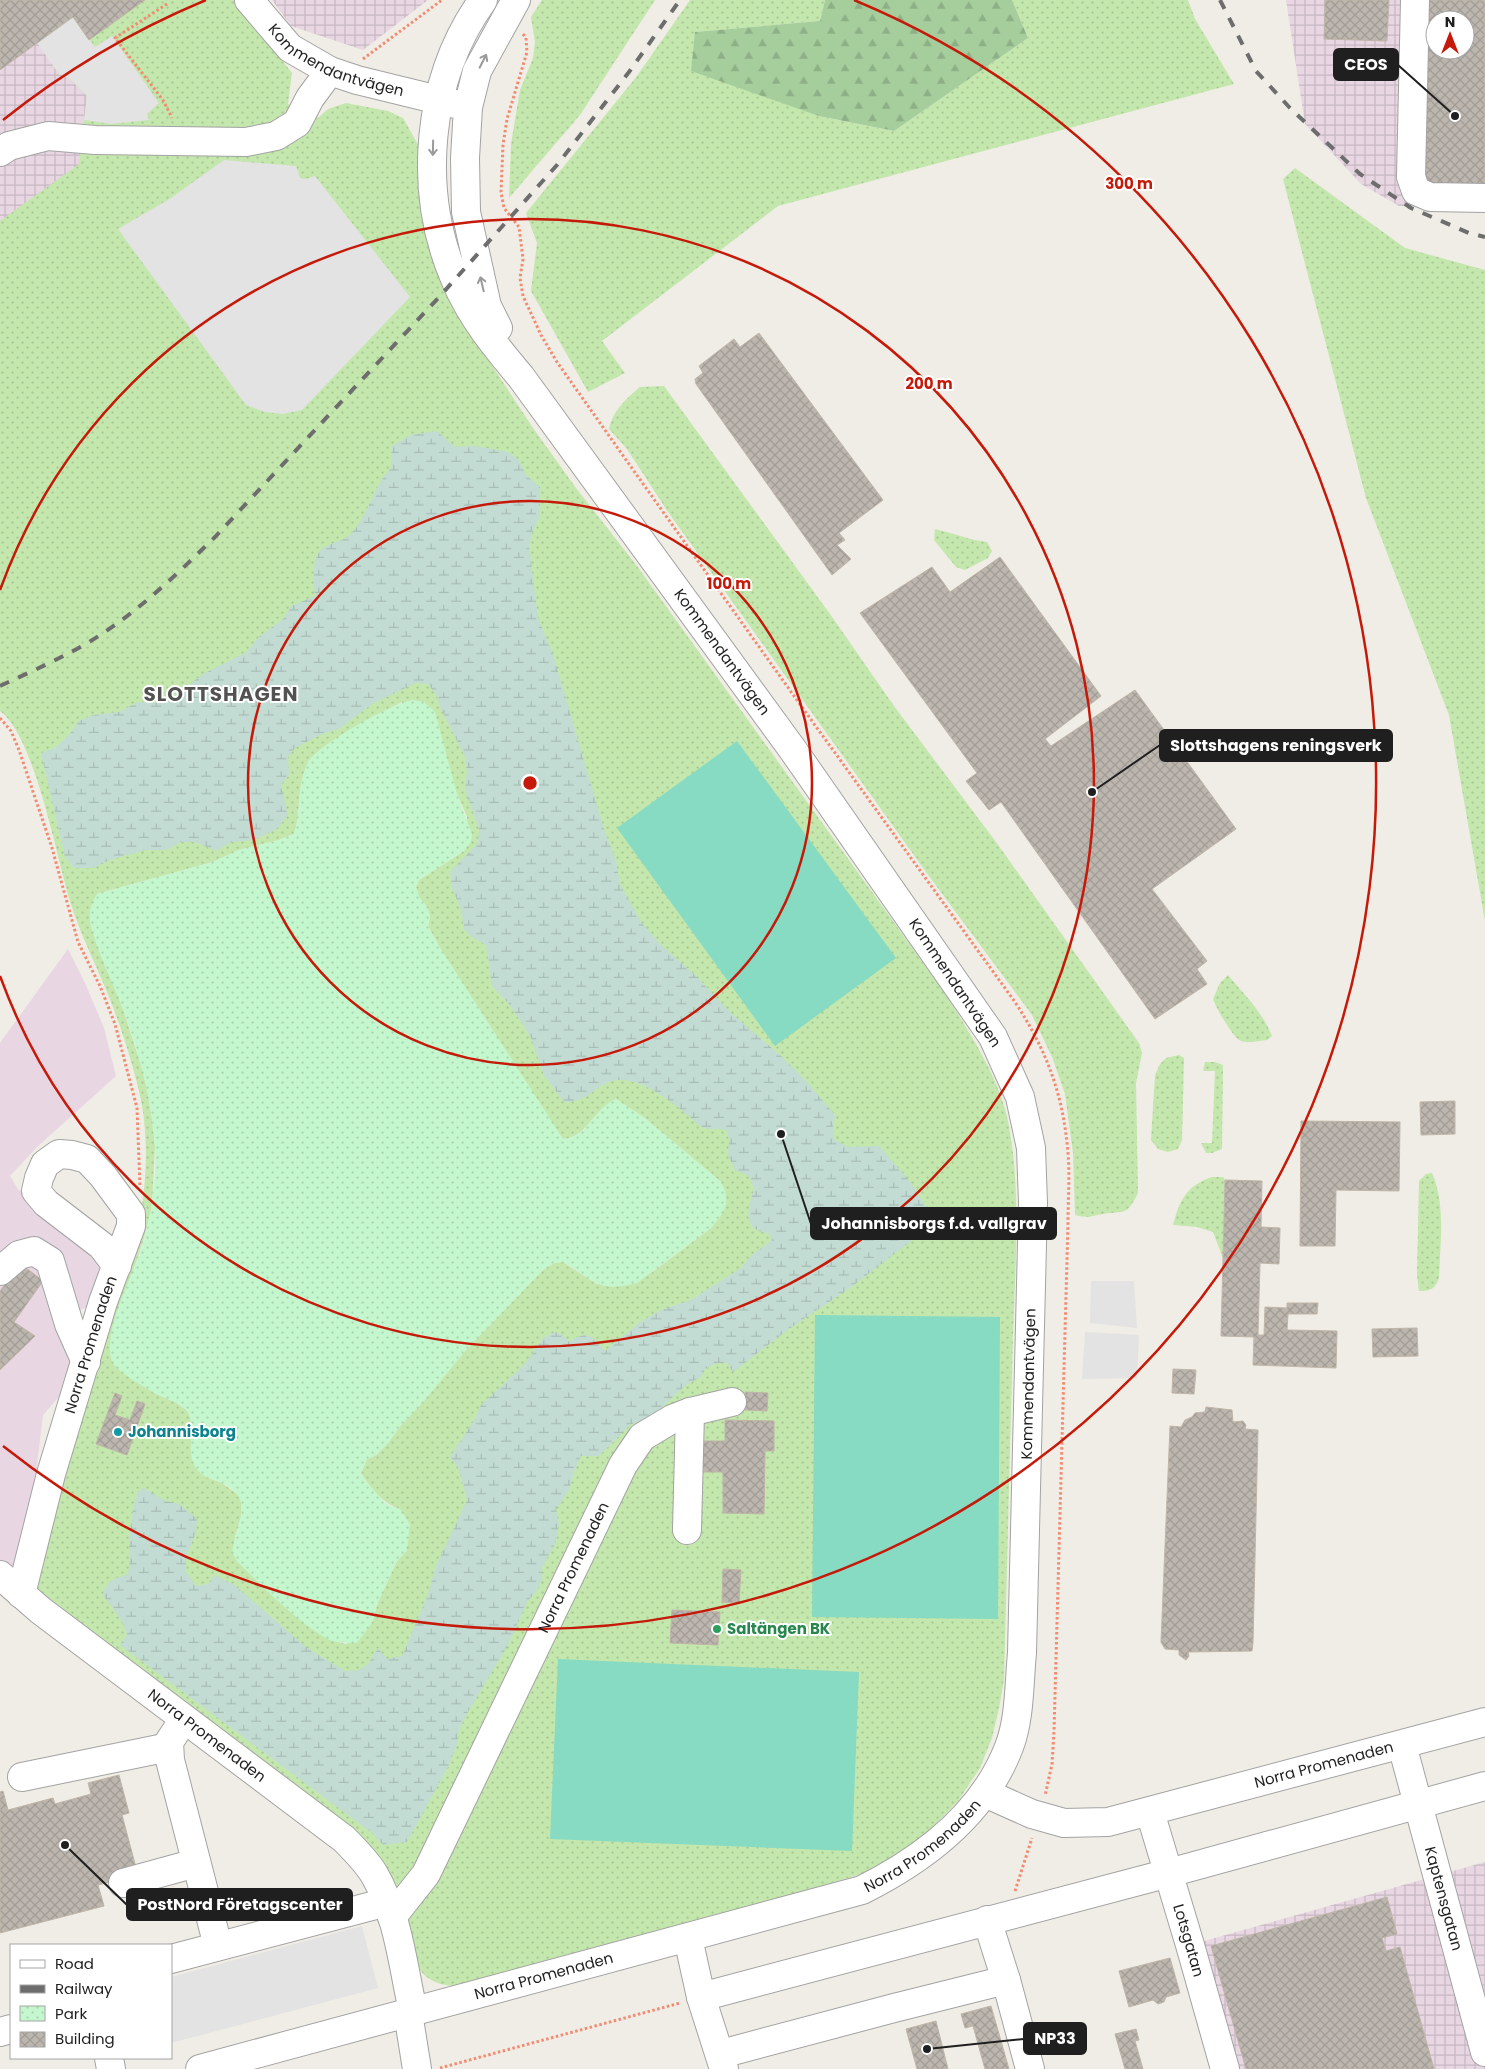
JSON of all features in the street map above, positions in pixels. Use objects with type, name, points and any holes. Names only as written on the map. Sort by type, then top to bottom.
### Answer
[{"type":"street","name":"Kommendantvägen","points":[[249,0],[290,48],[335,73],[468,107],[465,158],[466,212],[487,306],[521,377]]},
{"type":"street","points":[[438,100],[461,35],[483,0]]},
{"type":"street","points":[[1415,0],[1411,177],[1416,191],[1430,197],[1485,198]]},
{"type":"street","points":[[468,107],[477,72],[510,10]]},
{"type":"street","points":[[0,152],[9,146],[48,136],[95,140],[162,139],[246,142],[276,136],[297,123],[310,98],[335,73]]},
{"type":"street","name":"Kommendantvägen","points":[[438,100],[433,142],[433,186],[439,232],[455,280],[484,332],[521,377],[793,750],[953,977],[993,1036],[1020,1097],[1031,1148],[1034,1203],[1022,1653],[1016,1713],[1009,1747],[985,1793]]},
{"type":"street","points":[[117,1266],[102,1246],[46,1203],[36,1191],[45,1164],[59,1154],[72,1155],[87,1160],[103,1176],[131,1214]]},
{"type":"street","name":"Norra Promenaden","points":[[21,1594],[51,1474],[103,1302],[131,1226],[131,1214]]},
{"type":"street","points":[[0,1271],[19,1255],[34,1251],[50,1261],[68,1324],[86,1362]]},
{"type":"street","name":"Norra Promenaden","points":[[389,1910],[426,1874],[623,1465],[642,1437],[672,1418],[732,1402]]},
{"type":"street","points":[[687,1530],[690,1412]]},
{"type":"street","name":"Norra Promenaden","points":[[0,1575],[21,1594],[344,1839],[365,1861],[374,1875],[389,1910],[410,2012]]},
{"type":"street","points":[[184,1719],[169,1742],[170,1760],[218,1946]]},
{"type":"street","name":"Norra Promenaden","points":[[200,2069],[862,1890],[895,1873],[933,1846],[964,1819],[985,1793],[1039,1816],[1064,1823],[1108,1822],[1485,1722]]},
{"type":"street","name":"Kaptensgatan","points":[[1402,1745],[1485,2052]]},
{"type":"street","points":[[22,1777],[169,1747]]},
{"type":"street","points":[[700,1997],[1169,1873],[1485,1786]]},
{"type":"street","name":"Lotsgatan","points":[[1150,1812],[1225,2069]]},
{"type":"street","points":[[123,1884],[196,1863]]},
{"type":"street","points":[[172,1958],[218,1946],[389,1910]]},
{"type":"street","points":[[994,1918],[1006,1980],[1030,2069]]},
{"type":"street","points":[[688,1938],[700,1997],[722,2062],[894,2008],[1006,1980]]},
{"type":"street","points":[[410,2012],[417,2069]]},
{"type":"path","points":[[335,73],[442,0]]},
{"type":"path","points":[[167,4],[115,38],[162,100],[175,123],[181,141]]},
{"type":"path","points":[[510,10],[519,30],[526,38],[527,52],[507,119],[503,145],[501,192],[504,208],[519,227],[523,259],[520,278],[522,296],[541,335],[557,362],[624,458],[798,703],[1015,1002],[1035,1032],[1050,1065],[1062,1110],[1068,1153],[1068,1223],[1052,1764],[1039,1816],[1013,1898],[994,1918]]},
{"type":"path","points":[[0,718],[11,731],[20,750],[52,848],[78,942],[100,986],[115,1024],[130,1079],[137,1108],[141,1171],[140,1193],[131,1214]]},
{"type":"path","points":[[437,2069],[700,1997]]},
{"type":"shaded area","points":[[0,0],[171,110],[0,229]]},
{"type":"shaded area","points":[[272,0],[428,0],[363,50],[291,26]]},
{"type":"shaded area","points":[[1286,0],[1485,0],[1485,207],[1399,206],[1361,184],[1305,124]]},
{"type":"shaded area","points":[[73,17],[95,47],[112,36],[159,103],[147,114],[149,120],[111,124],[84,120],[87,96],[70,79],[59,74],[37,43]]},
{"type":"shaded area","points":[[224,160],[296,166],[300,178],[306,179],[315,176],[410,297],[302,410],[283,414],[265,412],[246,405],[118,229],[171,198]]},
{"type":"shaded area","points":[[68,949],[104,1028],[116,1076],[37,1147],[10,1176],[18,1189],[100,1256],[99,1273],[88,1306],[60,1321],[70,1366],[67,1388],[43,1415],[31,1514],[20,1557],[12,1567],[0,1561],[0,1043]]},
{"type":"shaded area","points":[[1091,1281],[1134,1281],[1137,1328],[1090,1323]]},
{"type":"shaded area","points":[[1085,1332],[1139,1335],[1137,1378],[1082,1379]]},
{"type":"shaded area","points":[[1485,1862],[1485,2069],[1225,2069],[1190,1945]]},
{"type":"shaded area","points":[[362,1926],[378,1988],[172,2043],[172,1977]]},
{"type":"green space","points":[[0,0],[235,0],[292,73],[288,104],[318,118],[328,109],[346,103],[388,111],[403,118],[420,148],[424,194],[423,219],[427,240],[434,266],[453,306],[533,428],[576,488],[637,566],[947,996],[991,1072],[1008,1121],[1015,1175],[1016,1202],[1004,1680],[992,1738],[980,1768],[958,1801],[912,1846],[877,1869],[789,1896],[455,1986],[440,1984],[429,1979],[421,1972],[416,1962],[409,1940],[405,1915],[655,1421],[429,1849],[399,1889],[391,1886],[39,1597],[33,1579],[141,1213],[145,1185],[146,1156],[141,1100],[124,1038],[106,989],[74,914],[34,771],[24,745],[12,725],[0,711],[0,221],[79,164],[87,96],[70,79],[59,74],[38,43]],"holes":[[[402,702],[457,794],[467,817],[464,851],[419,880],[416,887],[419,897],[427,907],[430,916],[428,926],[440,948],[557,1131],[563,1139],[570,1138],[581,1132],[603,1108],[616,1099],[646,1119],[721,1182],[711,1228],[651,1273],[597,1284],[563,1262],[554,1263],[543,1270],[465,1351],[423,1402],[401,1425],[388,1443],[376,1455],[367,1459],[361,1473],[378,1495],[394,1507],[400,1509],[407,1550],[397,1561],[378,1602],[372,1623],[346,1644],[339,1642],[298,1617],[237,1561],[235,1537],[241,1517],[242,1503],[239,1495],[222,1483],[206,1477],[194,1464],[191,1419],[187,1410],[175,1402],[152,1392],[134,1268],[152,1207],[155,1146],[147,1087],[140,1062],[122,1006],[99,948],[97,894],[213,862],[239,850],[279,840],[294,834],[298,819],[302,781],[310,762],[320,751],[346,732]]]},
{"type":"green space","points":[[542,0],[655,0],[580,115],[509,198],[511,144],[520,90],[533,58],[535,42],[531,17]]},
{"type":"green space","points":[[690,0],[825,0],[820,21],[696,32],[819,116],[894,131],[1028,38],[1012,0],[1188,0],[1195,19],[1234,84],[778,206],[602,341],[625,373],[588,392],[531,291],[537,243],[526,213],[637,76]]},
{"type":"green space","points":[[825,0],[1012,0],[1028,38],[894,131],[819,116],[691,71],[695,32],[820,21]]},
{"type":"green space","points":[[1295,168],[1405,248],[1485,270],[1485,921],[1449,715],[1366,498],[1283,179]]},
{"type":"green space","points":[[664,386],[830,614],[894,706],[996,842],[1139,1043],[1142,1053],[1136,1083],[1138,1193],[1131,1206],[1124,1211],[1087,1217],[1075,1215],[1073,1153],[1065,1094],[1052,1057],[1032,1015],[926,872],[668,512],[627,449],[609,429],[617,411],[640,387]]},
{"type":"green space","points":[[437,431],[455,447],[474,446],[508,452],[519,460],[526,475],[540,487],[540,517],[533,530],[529,546],[538,618],[553,654],[604,829],[616,861],[620,884],[641,922],[660,944],[695,975],[732,1014],[780,1055],[807,1082],[835,1115],[834,1139],[848,1147],[879,1146],[911,1183],[936,1222],[850,1288],[789,1329],[733,1372],[727,1363],[717,1363],[705,1369],[701,1377],[686,1385],[649,1419],[631,1424],[599,1456],[581,1456],[569,1490],[556,1509],[559,1524],[556,1542],[542,1568],[541,1582],[536,1592],[528,1601],[507,1647],[459,1729],[457,1744],[448,1767],[407,1842],[383,1845],[372,1833],[120,1645],[127,1634],[125,1628],[103,1595],[106,1586],[111,1581],[127,1575],[131,1526],[138,1491],[144,1488],[166,1501],[179,1504],[197,1520],[196,1532],[187,1555],[185,1570],[196,1586],[208,1584],[214,1575],[233,1584],[306,1647],[345,1671],[359,1670],[368,1664],[378,1648],[387,1659],[402,1656],[427,1597],[436,1566],[467,1500],[458,1467],[450,1457],[475,1419],[481,1405],[525,1364],[543,1338],[555,1332],[563,1335],[569,1342],[585,1335],[597,1341],[605,1351],[640,1322],[661,1310],[691,1300],[741,1268],[752,1255],[772,1240],[769,1233],[754,1228],[750,1223],[749,1211],[754,1189],[749,1176],[735,1170],[728,1155],[729,1140],[727,1130],[709,1129],[700,1126],[658,1093],[641,1084],[623,1080],[614,1080],[601,1086],[589,1095],[574,1101],[564,1102],[544,1075],[531,1038],[508,1003],[492,986],[486,945],[470,936],[464,929],[461,910],[452,888],[450,872],[478,843],[479,829],[465,789],[467,772],[465,757],[440,707],[437,696],[428,684],[416,683],[372,704],[339,729],[322,734],[295,748],[288,757],[289,775],[281,785],[288,815],[277,829],[254,840],[231,842],[216,851],[195,842],[181,842],[166,850],[145,850],[110,860],[93,868],[74,868],[65,857],[41,753],[55,748],[69,735],[79,721],[93,715],[119,712],[138,702],[165,703],[203,674],[247,652],[259,637],[284,618],[291,606],[315,596],[314,569],[318,554],[325,547],[348,537],[357,526],[385,475],[391,468],[392,446],[411,435]]},
{"type":"green space","points":[[935,529],[987,542],[992,551],[988,558],[965,570],[956,567],[934,540]]},
{"type":"green space","points":[[413,700],[424,702],[435,712],[457,794],[472,834],[471,842],[464,851],[419,880],[416,887],[419,897],[427,907],[430,916],[428,926],[440,948],[563,1139],[579,1133],[602,1108],[616,1099],[646,1119],[721,1182],[726,1195],[726,1201],[723,1212],[711,1228],[637,1283],[613,1287],[604,1286],[589,1279],[563,1262],[554,1263],[543,1270],[465,1351],[423,1402],[401,1425],[388,1443],[376,1455],[367,1459],[361,1473],[366,1481],[383,1501],[390,1506],[400,1509],[410,1524],[407,1550],[397,1561],[378,1602],[372,1623],[357,1643],[343,1643],[330,1640],[305,1624],[281,1604],[237,1561],[232,1552],[242,1509],[240,1501],[236,1493],[228,1486],[203,1475],[194,1465],[191,1452],[191,1422],[186,1410],[179,1404],[138,1383],[120,1371],[113,1363],[110,1351],[115,1320],[144,1241],[149,1217],[155,1181],[155,1144],[147,1090],[138,1055],[121,1004],[94,937],[90,914],[91,906],[97,894],[213,862],[239,850],[279,840],[294,834],[298,819],[302,781],[310,759],[318,751],[359,724],[389,708]]},
{"type":"green space","points":[[737,741],[896,958],[775,1046],[617,828]]},
{"type":"green space","points":[[1228,975],[1264,1019],[1272,1036],[1267,1040],[1249,1042],[1239,1040],[1224,1021],[1213,999],[1220,983]]},
{"type":"green space","points":[[1179,1055],[1184,1058],[1182,1140],[1178,1149],[1168,1152],[1158,1149],[1151,1140],[1155,1075],[1160,1064],[1166,1058]]},
{"type":"green space","points":[[1205,1062],[1215,1062],[1223,1065],[1222,1149],[1212,1153],[1206,1153],[1201,1143],[1212,1143],[1215,1071],[1203,1071]]},
{"type":"green space","points":[[1432,1173],[1441,1211],[1439,1278],[1432,1289],[1419,1291],[1417,1275],[1419,1181],[1426,1174]]},
{"type":"green space","points":[[1212,1177],[1223,1177],[1225,1180],[1223,1258],[1213,1232],[1197,1227],[1173,1225],[1178,1208],[1185,1195],[1196,1185]]},
{"type":"green space","points":[[815,1315],[1000,1317],[998,1619],[812,1617]]},
{"type":"green space","points":[[558,1659],[859,1672],[852,1851],[550,1839]]},
{"type":"building","points":[[0,0],[145,0],[89,40],[73,17],[0,70]]},
{"type":"building","points":[[1325,0],[1389,0],[1387,41],[1324,39]]},
{"type":"building","points":[[1429,0],[1485,0],[1485,185],[1424,183],[1427,60],[1475,60],[1475,10],[1429,10]]},
{"type":"building","points":[[759,333],[883,500],[839,533],[845,540],[837,545],[851,559],[832,575],[696,384],[695,379],[703,373],[699,366],[734,339],[740,347]]},
{"type":"building","points":[[1000,557],[1101,696],[1045,739],[1051,746],[1135,690],[1236,829],[1152,889],[1207,961],[1197,969],[1207,984],[1155,1019],[1001,802],[989,810],[966,781],[977,773],[860,613],[932,567],[950,592]]},
{"type":"building","points":[[1455,1101],[1455,1134],[1421,1135],[1420,1102]]},
{"type":"building","points":[[1301,1121],[1400,1122],[1399,1191],[1336,1190],[1335,1246],[1300,1246]]},
{"type":"building","points":[[1225,1180],[1262,1181],[1261,1227],[1280,1228],[1279,1264],[1260,1263],[1258,1335],[1264,1335],[1265,1307],[1287,1308],[1287,1303],[1318,1303],[1317,1314],[1288,1314],[1287,1330],[1337,1331],[1336,1368],[1253,1365],[1254,1337],[1221,1336]]},
{"type":"building","points":[[21,1264],[43,1281],[14,1322],[35,1336],[0,1370],[0,1291]]},
{"type":"building","points":[[1417,1328],[1418,1356],[1373,1357],[1372,1329]]},
{"type":"building","points":[[1173,1369],[1196,1370],[1194,1394],[1172,1393]]},
{"type":"building","points":[[745,1392],[768,1393],[767,1411],[745,1410]]},
{"type":"building","name":"Johannisborg","points":[[115,1393],[122,1396],[115,1415],[130,1420],[137,1401],[145,1404],[127,1455],[96,1444]]},
{"type":"building","points":[[1206,1407],[1232,1410],[1233,1422],[1243,1421],[1246,1425],[1245,1429],[1258,1430],[1253,1643],[1252,1651],[1188,1652],[1189,1656],[1186,1660],[1179,1655],[1179,1650],[1165,1649],[1161,1642],[1170,1426],[1181,1427],[1185,1420],[1192,1417],[1195,1413],[1205,1412]]},
{"type":"building","points":[[725,1420],[774,1421],[774,1451],[765,1451],[764,1514],[723,1513],[723,1472],[697,1472],[697,1441],[725,1441]]},
{"type":"building","points":[[723,1569],[741,1570],[739,1603],[722,1602]]},
{"type":"building","name":"Saltängen BK","points":[[672,1610],[720,1612],[718,1645],[670,1643]]},
{"type":"building","points":[[119,1775],[129,1813],[122,1815],[138,1875],[98,1885],[104,1906],[0,1933],[0,1792],[3,1791],[8,1810],[53,1798],[55,1804],[91,1794],[88,1783]]},
{"type":"building","points":[[1387,1897],[1397,1934],[1382,1938],[1386,1951],[1400,1947],[1434,2069],[1246,2069],[1211,1946]]},
{"type":"building","points":[[1170,1958],[1180,1993],[1166,1997],[1164,2002],[1158,2004],[1153,2000],[1129,2007],[1119,1971]]},
{"type":"building","points":[[991,2006],[1009,2069],[985,2069],[973,2026],[965,2028],[961,2014]]},
{"type":"building","points":[[936,2021],[948,2069],[917,2069],[906,2029]]},
{"type":"building","points":[[1136,2029],[1139,2040],[1135,2041],[1143,2069],[1125,2069],[1115,2034]]},
{"type":"railway","points":[[0,686],[67,654],[106,631],[155,593],[215,537],[441,295],[557,165],[629,72],[680,0]]},
{"type":"railway","points":[[1220,0],[1256,71],[1290,108],[1360,174],[1411,208],[1469,233],[1485,237]]},
{"type":"place","name":"CEOS","points":[[1455,116]]},
{"type":"place","name":"Slottshagens reningsverk","points":[[1092,792]]},
{"type":"place","name":"Johannisborgs f.d. vallgrav","points":[[781,1134]]},
{"type":"place","name":"Johannisborg","points":[[118,1432]]},
{"type":"place","name":"Saltängen BK","points":[[717,1629]]},
{"type":"place","name":"PostNord Företagscenter","points":[[65,1845]]},
{"type":"place","name":"NP33","points":[[927,2049]]},
{"type":"district","name":"SLOTTSHAGEN","points":[[221,694]]}]
